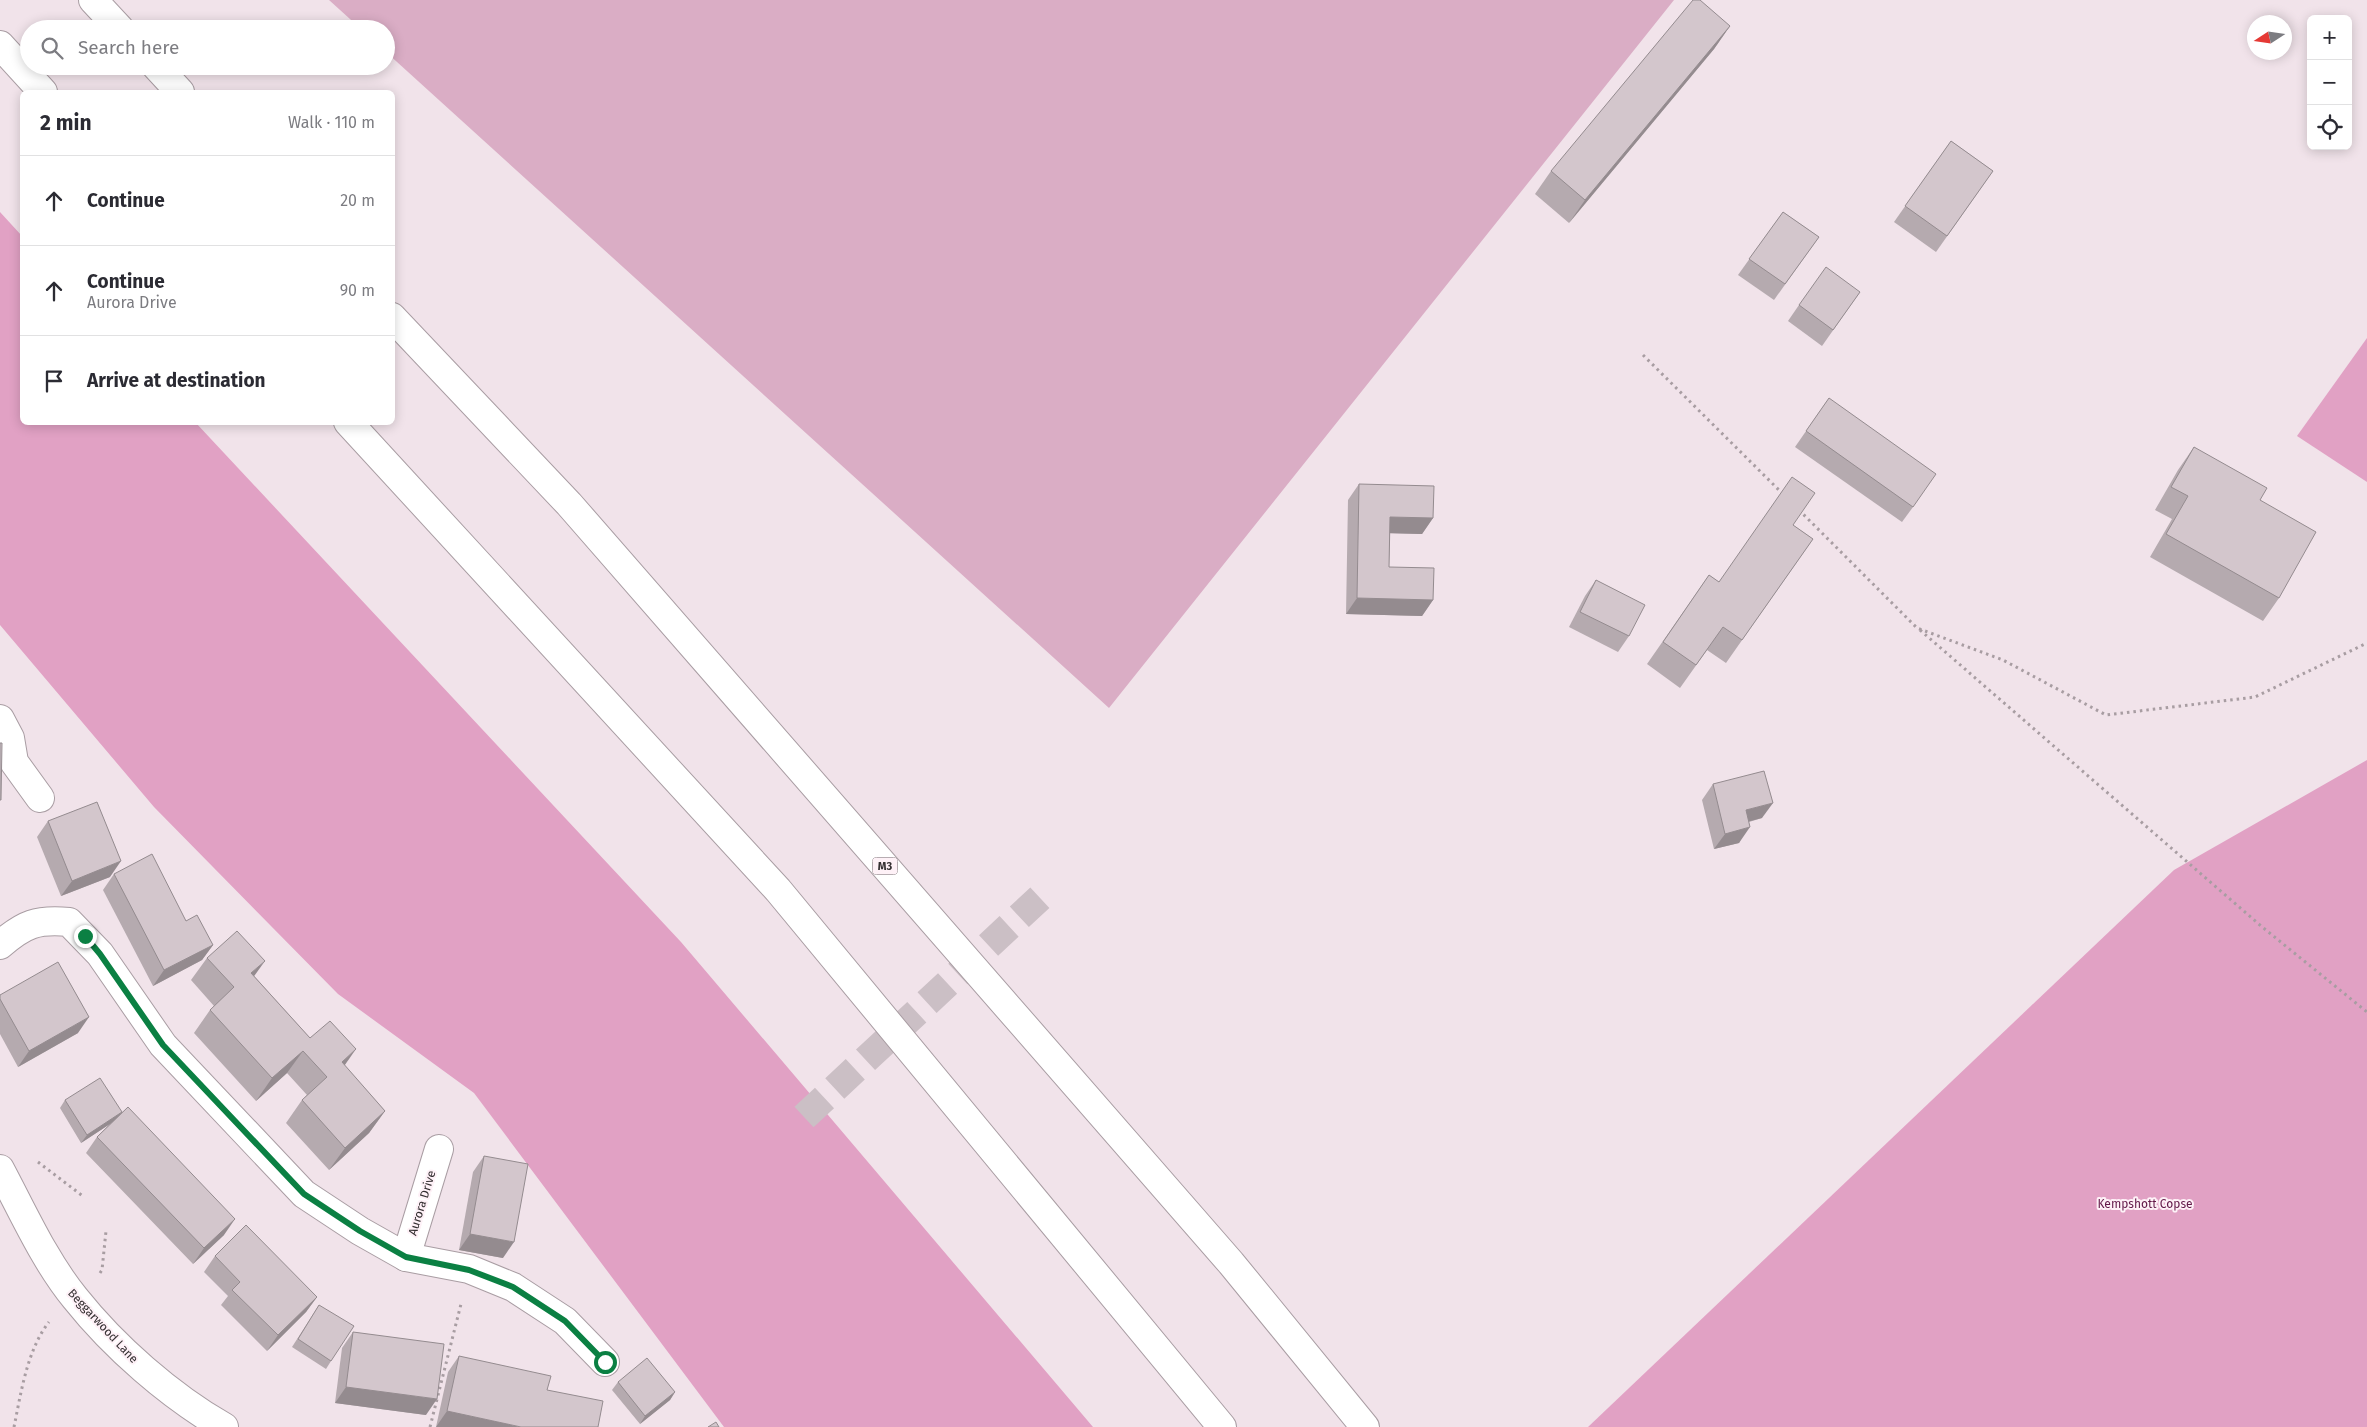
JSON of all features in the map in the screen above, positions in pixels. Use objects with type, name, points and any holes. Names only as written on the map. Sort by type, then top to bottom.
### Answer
[{"type":"main road","points":[[93,0],[112,20]]},
{"type":"main road","points":[[0,45],[20,67]]},
{"type":"main road","points":[[27,75],[41,90]]},
{"type":"main road","points":[[164,75],[178,90]]},
{"type":"main road","name":"M3","points":[[395,320],[569,504],[1231,1263],[1365,1427]]},
{"type":"main road","points":[[351,425],[778,890],[1222,1427]]},
{"type":"main road","points":[[0,719],[10,738],[14,762],[40,798]]},
{"type":"main road","points":[[0,945],[20,928],[46,920],[69,922],[85,936],[100,954],[163,1045],[304,1194],[360,1231],[406,1257],[469,1270],[513,1287],[565,1321],[605,1362]]},
{"type":"main road","name":"Aurora Drive","points":[[406,1257],[439,1148]]},
{"type":"main road","name":"Beggarwood Lane","points":[[0,1169],[54,1268],[74,1298],[138,1365],[224,1427]]},
{"type":"path","points":[[1642,355],[1790,502]]},
{"type":"path","points":[[1798,509],[1917,628],[2261,926],[2367,1012]]},
{"type":"path","points":[[1917,628],[2003,660],[2106,715],[2255,697],[2367,643]]},
{"type":"path","points":[[30,1156],[84,1197]]},
{"type":"path","points":[[102,1270],[106,1231]]},
{"type":"path","points":[[430,1427],[469,1270]]},
{"type":"path","points":[[14,1427],[23,1382],[40,1334],[52,1318]]},
{"type":"shaded area","points":[[329,0],[1674,0],[1109,708],[395,60],[395,20],[351,20]]},
{"type":"green space","points":[[0,212],[20,234],[20,425],[198,425],[681,942],[1093,1427],[724,1427],[474,1093],[338,994],[154,807],[0,625]]},
{"type":"green space","points":[[2367,338],[2367,482],[2297,436]]},
{"type":"green space","name":"Kempshott Copse","points":[[2367,760],[2367,1427],[1588,1427],[2174,870]]},
{"type":"building","points":[[1693,0],[1700,0],[1730,26],[1585,200],[1551,171]]},
{"type":"building","points":[[1951,141],[1993,171],[1947,236],[1905,206]]},
{"type":"building","points":[[1783,212],[1819,237],[1785,284],[1749,259]]},
{"type":"building","points":[[1826,267],[1860,292],[1833,330],[1799,305]]},
{"type":"building","points":[[1829,398],[1936,474],[1913,507],[1806,431]]},
{"type":"building","points":[[2194,447],[2267,488],[2260,500],[2316,532],[2279,598],[2166,534],[2188,496],[2171,487]]},
{"type":"building","points":[[1792,477],[1815,493],[1793,525],[1813,539],[1742,640],[1723,627],[1696,665],[1663,642],[1709,575],[1719,582]]},
{"type":"building","points":[[1359,484],[1434,486],[1433,518],[1390,517],[1389,567],[1434,568],[1433,600],[1357,598]]},
{"type":"building","points":[[1596,580],[1645,605],[1629,636],[1580,612]]},
{"type":"building","points":[[0,743],[2,743],[1,800],[0,800]]},
{"type":"building","points":[[1764,771],[1773,803],[1746,810],[1750,827],[1725,834],[1713,784]]},
{"type":"building","points":[[97,802],[121,861],[72,881],[48,821]]},
{"type":"building","points":[[152,854],[186,921],[197,915],[213,945],[164,970],[114,874]]},
{"type":"building","points":[[237,931],[265,961],[251,973],[310,1038],[330,1021],[356,1049],[342,1062],[385,1111],[345,1148],[302,1100],[327,1077],[303,1051],[272,1078],[210,1010],[234,987],[207,958]]},
{"type":"building","points":[[58,962],[89,1017],[29,1051],[0,999],[0,995]]},
{"type":"building","points":[[100,1078],[122,1112],[87,1135],[65,1100]]},
{"type":"building","points":[[128,1107],[235,1219],[204,1248],[97,1137]]},
{"type":"building","points":[[484,1156],[528,1164],[514,1242],[470,1234]]},
{"type":"building","points":[[246,1225],[317,1297],[278,1335],[232,1290],[240,1282],[215,1256]]},
{"type":"building","points":[[319,1305],[354,1326],[331,1361],[298,1339]]},
{"type":"building","points":[[353,1332],[444,1344],[437,1399],[346,1387]]},
{"type":"building","points":[[459,1356],[551,1376],[547,1390],[603,1401],[598,1427],[521,1427],[447,1411]]},
{"type":"building","points":[[647,1358],[675,1392],[645,1416],[618,1382]]},
{"type":"building","points":[[716,1422],[719,1427],[708,1427]]},
{"type":"tunnel","points":[[804,1117],[1045,893]]},
{"type":"route","points":[[85,936],[100,954],[163,1045],[304,1194],[360,1231],[406,1257],[469,1270],[513,1287],[565,1321],[605,1362]]}]
